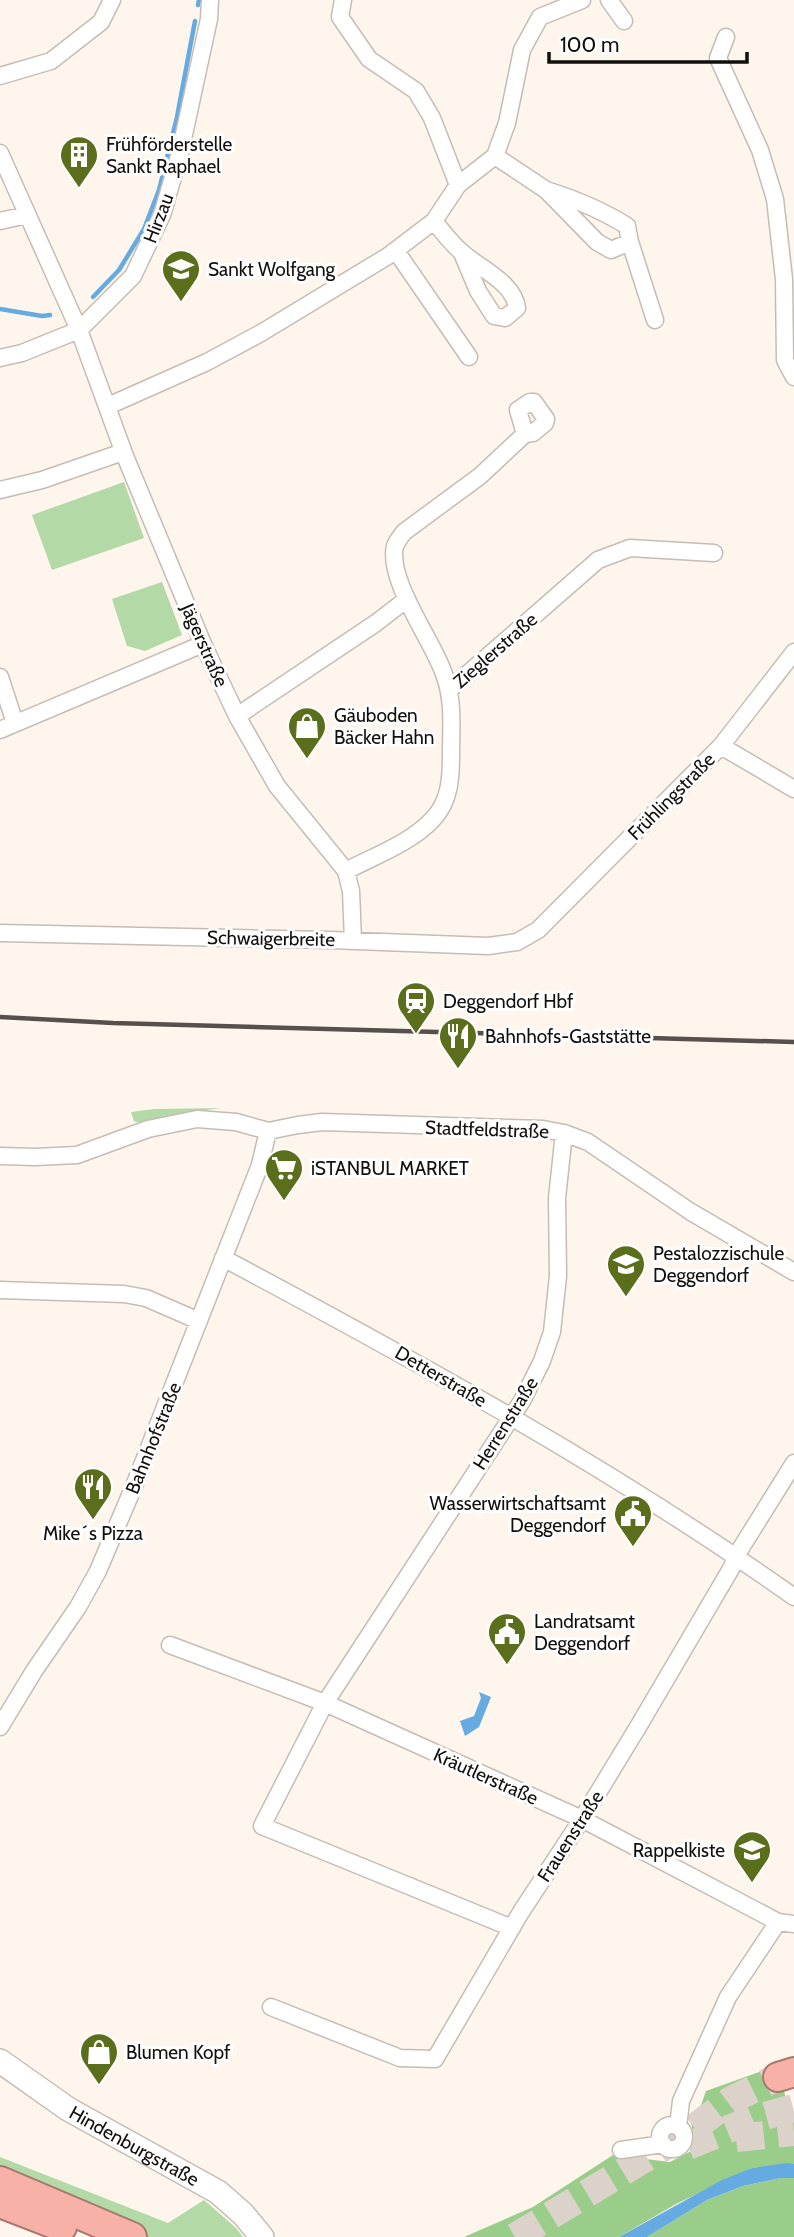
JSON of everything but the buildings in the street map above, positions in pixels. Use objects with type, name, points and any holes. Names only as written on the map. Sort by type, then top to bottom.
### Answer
[{"type":"highway","points":[[0,2181],[132,2237]]},
{"type":"highway","points":[[0,2203],[88,2237]]},
{"type":"highway","points":[[0,2221],[44,2237]]},
{"type":"street","points":[[0,76],[51,61],[100,22],[112,0]]},
{"type":"street","name":"Hirzau","points":[[0,358],[22,353],[79,330],[133,276],[162,215],[180,153],[209,19],[210,0]]},
{"type":"street","points":[[343,0],[340,17],[369,60],[416,91],[432,118],[458,185]]},
{"type":"street","points":[[108,406],[218,356],[261,333],[396,251],[434,221],[458,185],[495,156],[508,123],[522,50],[540,17],[582,0]]},
{"type":"street","points":[[608,0],[624,20]]},
{"type":"street","points":[[726,37],[718,58],[760,150],[775,199],[784,279],[785,360],[794,377]]},
{"type":"street","name":"Jägerstraße","points":[[0,153],[79,330],[123,452],[203,644],[237,716],[277,786],[346,871],[351,891],[353,940]]},
{"type":"street","points":[[495,156],[546,190],[597,242],[611,250],[630,242]]},
{"type":"street","points":[[546,190],[580,200],[626,226],[655,320]]},
{"type":"street","points":[[0,221],[27,215]]},
{"type":"street","points":[[434,221],[462,253]]},
{"type":"street","points":[[396,251],[469,358]]},
{"type":"street","points":[[449,690],[439,661],[395,571],[396,544],[404,532],[480,475],[525,433]]},
{"type":"street","points":[[0,490],[42,480],[123,452]]},
{"type":"street","name":"Zieglerstraße","points":[[346,871],[425,828],[444,805],[451,779],[452,711],[449,690],[598,560],[630,548],[714,553]]},
{"type":"street","points":[[237,716],[376,623],[407,598]]},
{"type":"street","points":[[0,677],[8,726],[203,644]]},
{"type":"street","name":"Frühlingstraße","points":[[538,930],[721,746],[794,652]]},
{"type":"street","points":[[721,746],[794,789]]},
{"type":"street","name":"Schwaigerbreite","points":[[0,933],[353,940],[488,946],[517,942],[538,930]]},
{"type":"street","points":[[0,1156],[77,1155],[148,1129],[197,1119],[236,1122],[268,1131]]},
{"type":"street","name":"Stadtfeldstraße","points":[[268,1131],[322,1122],[531,1129],[564,1133],[588,1142],[691,1212],[794,1272]]},
{"type":"street","name":"Bahnhofstraße","points":[[0,1727],[94,1580],[134,1486],[260,1165],[268,1131]]},
{"type":"street","name":"Herrenstraße","points":[[512,1928],[262,1826],[325,1703],[522,1401],[542,1361],[552,1332],[558,1276],[557,1198],[564,1133]]},
{"type":"street","name":"Detterstraße","points":[[223,1258],[425,1366],[511,1416],[736,1556],[794,1597]]},
{"type":"street","points":[[0,1290],[124,1294],[146,1298],[199,1321]]},
{"type":"street","name":"Frauenstraße","points":[[271,2007],[400,2058],[435,2059],[794,1463]]},
{"type":"street","name":"Kräutlerstraße","points":[[170,1645],[325,1703],[582,1819],[786,1923]]},
{"type":"street","points":[[621,2150],[663,2144],[669,2149],[680,2146],[684,2137],[678,2127],[681,2101],[728,1997],[786,1923]]},
{"type":"street","name":"Hindenburgstraße","points":[[0,2061],[68,2109],[218,2192],[243,2214],[262,2237]]},
{"type":"green space","points":[[124,482],[144,538],[52,570],[32,515]]},
{"type":"green space","points":[[162,582],[182,635],[145,651],[127,646],[112,599]]},
{"type":"green space","points":[[222,1108],[183,1113],[142,1124],[134,1121],[131,1112],[154,1109]]},
{"type":"green space","points":[[776,2066],[791,2114],[794,2114],[794,2164],[752,2168],[676,2204],[619,2237],[464,2237],[533,2207],[613,2155],[670,2162],[693,2150],[691,2113],[699,2111],[706,2091]]},
{"type":"green space","points":[[0,2157],[168,2223],[204,2200],[243,2237],[140,2237],[0,2175]]},
{"type":"green space","points":[[794,2178],[794,2237],[647,2237],[707,2200],[743,2186]]},
{"type":"water","points":[[479,1692],[491,1697],[479,1727],[465,1736],[460,1721],[474,1716],[481,1698]]},
{"type":"water","points":[[794,2164],[794,2178],[743,2186],[707,2200],[647,2237],[619,2237],[722,2180],[752,2168]]},
{"type":"waterway","points":[[198,5],[199,0]]},
{"type":"waterway","points":[[93,297],[119,270],[144,229],[159,190],[177,117],[195,21]]},
{"type":"waterway","points":[[0,309],[50,315]]},
{"type":"tunnel","points":[[515,2237],[690,2131],[731,2100],[778,2077]]},
{"type":"tunnel","points":[[688,2146],[753,2119],[794,2108]]},
{"type":"tunnel","points":[[736,2138],[794,2132]]},
{"type":"railway","points":[[0,1017],[113,1023],[794,1042]]},
{"type":"place","name":"Frühförderstelle Sankt Raphael","points":[[79,189]]},
{"type":"place","name":"Sankt Wolfgang","points":[[181,303]]},
{"type":"place","name":"Gäuboden Bäcker Hahn","points":[[307,760]]},
{"type":"place","name":"Deggendorf Hbf","points":[[416,1035]]},
{"type":"place","name":"Bahnhofs-Gaststätte","points":[[458,1070]]},
{"type":"place","name":"iSTANBUL MARKET","points":[[284,1202]]},
{"type":"place","name":"Pestalozzischule Deggendorf","points":[[626,1298]]},
{"type":"place","name":"Mike´s Pizza","points":[[93,1521]]},
{"type":"place","name":"Wasserwirtschaftsamt Deggendorf","points":[[633,1548]]},
{"type":"place","name":"Landratsamt Deggendorf","points":[[507,1666]]},
{"type":"place","name":"Rappelkiste","points":[[752,1884]]},
{"type":"place","name":"Blumen Kopf","points":[[99,2086]]}]
